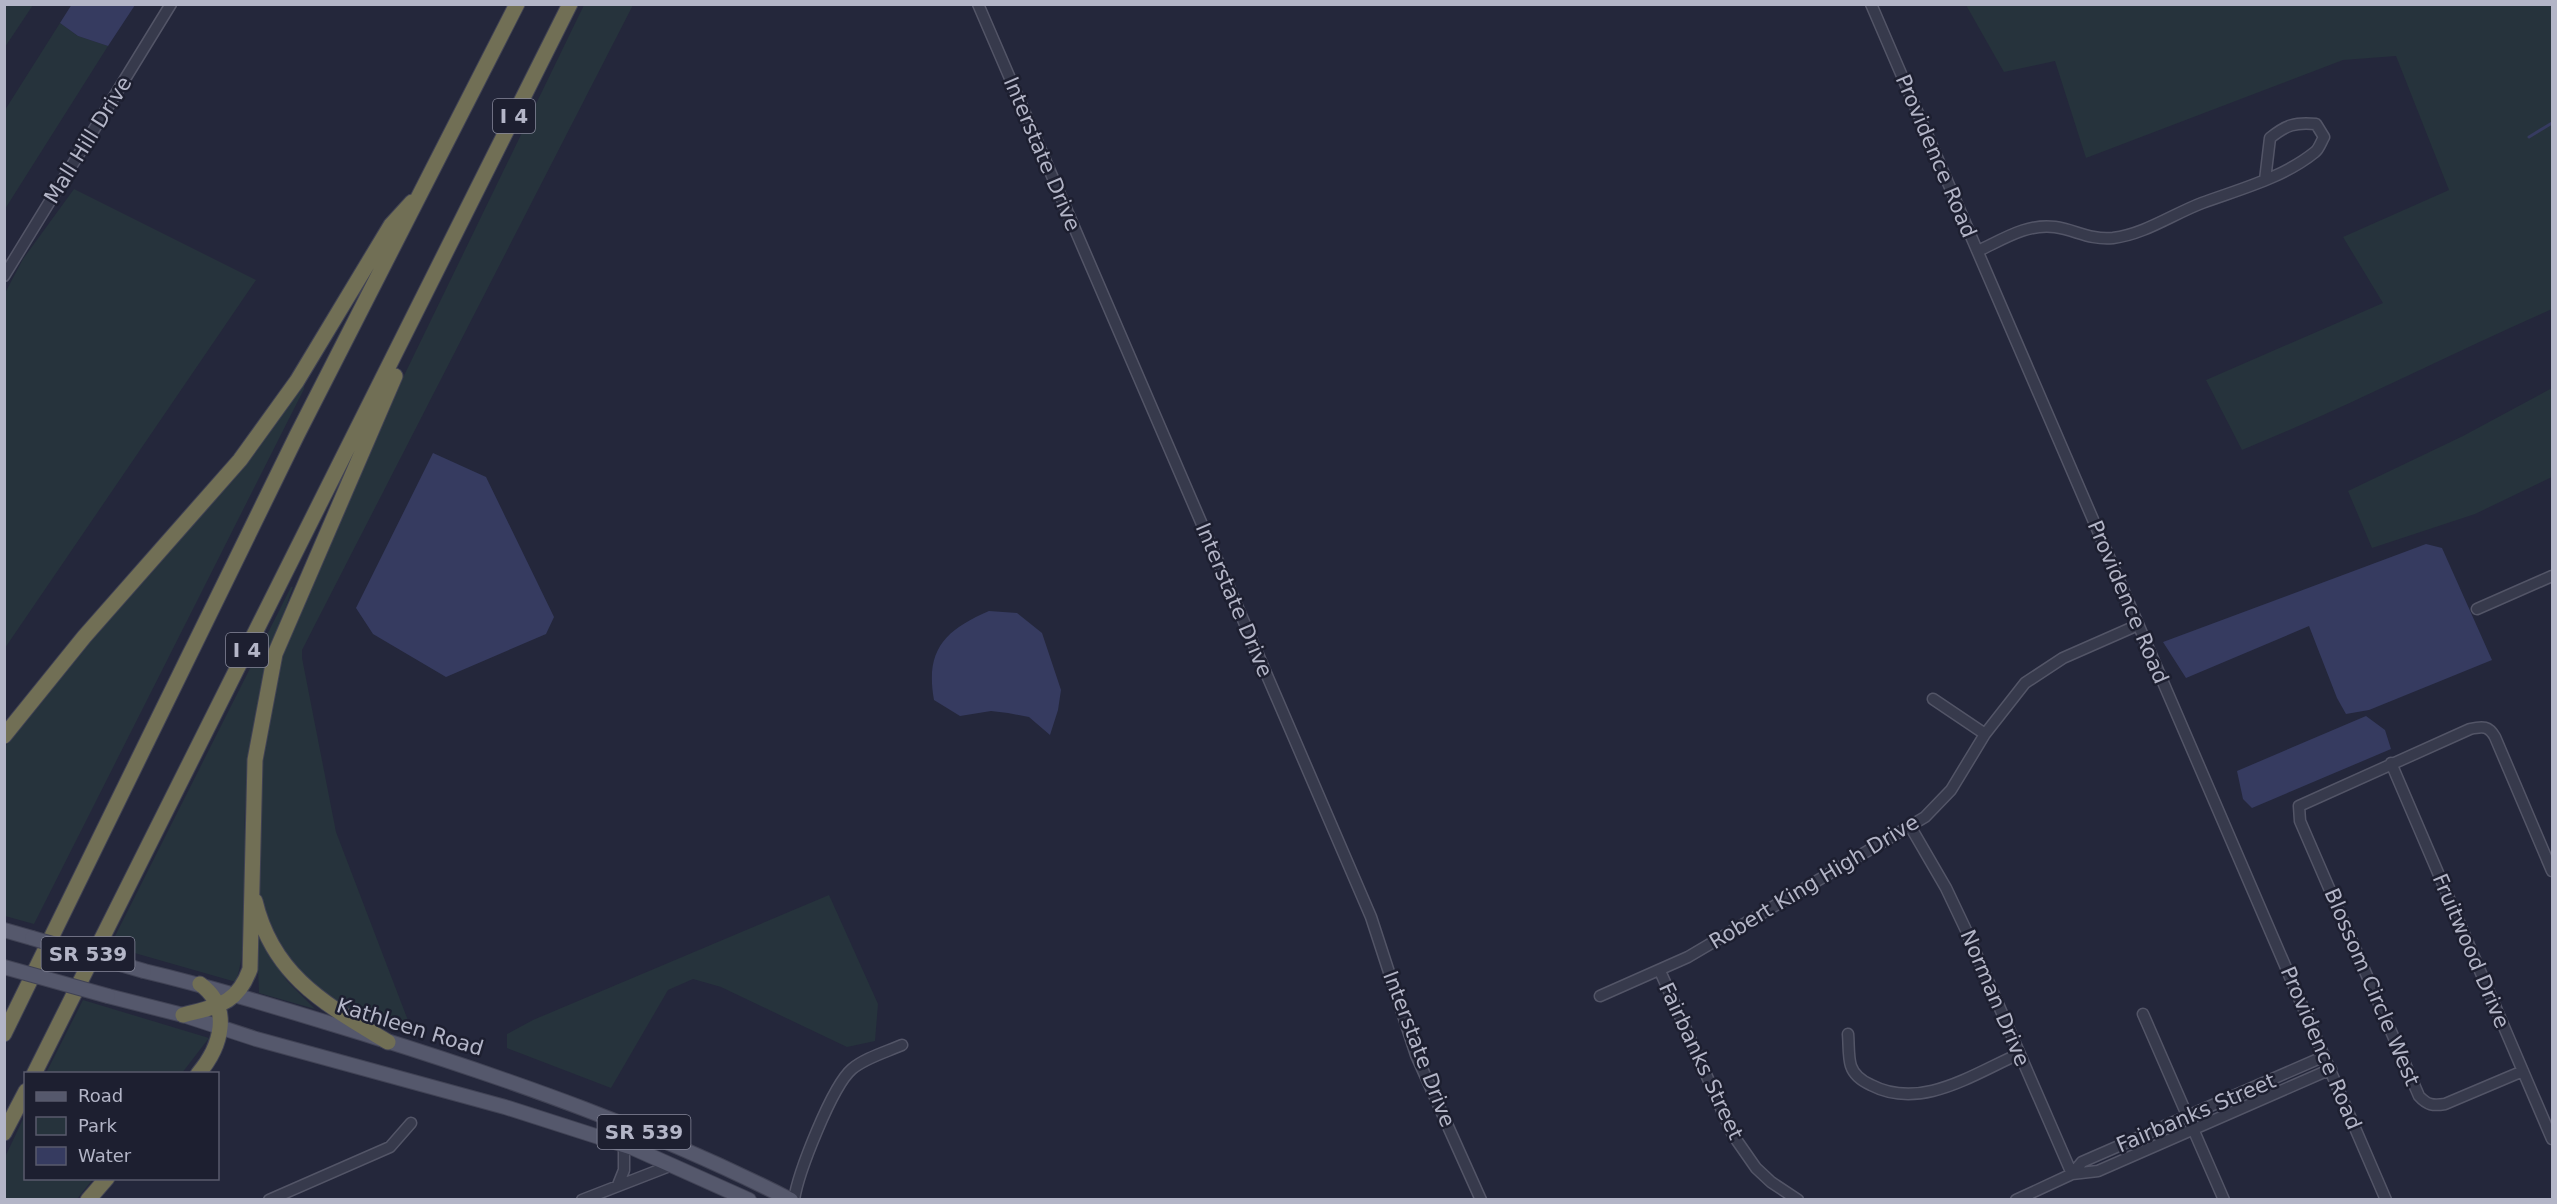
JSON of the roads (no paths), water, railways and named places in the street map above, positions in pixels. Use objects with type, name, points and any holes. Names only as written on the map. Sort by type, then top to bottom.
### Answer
[{"type":"highway","name":"I 4","points":[[4,1034],[297,435],[518,4]]},
{"type":"highway","name":"I 4","points":[[35,1072],[570,4]]},
{"type":"highway","points":[[4,736],[84,637],[240,460],[297,381],[391,225],[425,189]]},
{"type":"highway","points":[[183,1015],[219,1006],[244,986],[250,969],[250,882],[255,760],[275,654],[459,227]]},
{"type":"highway","points":[[250,882],[262,924],[286,968],[306,989],[330,1007],[388,1042]]},
{"type":"highway","points":[[200,984],[213,994],[219,1006],[219,1027],[211,1059],[200,1072]]},
{"type":"highway","points":[[4,1133],[24,1095]]},
{"type":"highway","points":[[88,1200],[106,1180]]},
{"type":"main road","name":"Kathleen Road","points":[[4,930],[144,971],[236,994],[493,1074],[628,1126],[736,1172],[792,1200]]},
{"type":"main road","name":"SR 539","points":[[4,967],[460,1094],[624,1145],[749,1200]]},
{"type":"street","name":"Mall Hill Drive","points":[[4,276],[171,4]]},
{"type":"street","name":"Interstate Drive","points":[[978,4],[1371,917],[1416,1055],[1481,1200]]},
{"type":"street","name":"Providence Road","points":[[1871,4],[2386,1200]]},
{"type":"street","points":[[1978,251],[2015,232],[2048,226],[2086,237],[2122,236],[2169,220],[2200,204],[2265,180],[2317,151],[2324,137],[2316,124],[2297,122],[2283,127],[2270,138],[2265,180]]},
{"type":"street","points":[[2477,609],[2553,576]]},
{"type":"street","name":"Robert King High Drive","points":[[1600,996],[1660,971],[1719,939],[1925,817],[1951,790],[1985,734],[2025,683],[2078,650],[2138,625]]},
{"type":"street","points":[[1933,699],[1985,734]]},
{"type":"street","points":[[2391,763],[2470,729],[2486,727],[2491,729],[2553,871]]},
{"type":"street","name":"Blossom Circle West","points":[[2391,763],[2299,806],[2300,821],[2419,1096],[2424,1102],[2433,1106],[2445,1104],[2523,1071]]},
{"type":"street","name":"Fruitwood Drive","points":[[2391,763],[2553,1139]]},
{"type":"street","name":"Norman Drive","points":[[1910,826],[1946,888],[2072,1174]]},
{"type":"street","name":"Fairbanks Street","points":[[1660,971],[1732,1135],[1756,1167],[1771,1182],[1797,1199]]},
{"type":"street","points":[[2143,1014],[2224,1200]]},
{"type":"street","points":[[1848,1034],[1851,1065],[1855,1074],[1880,1090],[1899,1095],[1930,1092],[2019,1054]]},
{"type":"street","points":[[792,1200],[810,1147],[842,1081],[852,1069],[865,1061],[902,1046]]},
{"type":"street","name":"Fairbanks Street","points":[[2072,1174],[2082,1162],[2325,1056]]},
{"type":"street","name":"Fairbanks Street","points":[[2016,1200],[2072,1174],[2097,1171],[2331,1069]]},
{"type":"street","points":[[269,1200],[390,1147],[411,1123]]},
{"type":"street","points":[[618,1185],[624,1170],[624,1145]]},
{"type":"street","points":[[582,1200],[672,1165]]},
{"type":"water","points":[[72,4],[135,5],[108,46],[78,36],[60,23]]},
{"type":"water","points":[[433,453],[486,477],[554,617],[546,634],[446,677],[373,634],[356,608]]},
{"type":"water","points":[[2426,544],[2442,548],[2492,660],[2369,710],[2346,714],[2337,698],[2309,626],[2186,678],[2163,642]]},
{"type":"water","points":[[989,611],[1017,613],[1042,633],[1061,690],[1058,710],[1050,735],[1029,717],[991,711],[960,716],[934,700],[933,668],[942,644],[961,626]]},
{"type":"water","points":[[2366,716],[2385,730],[2391,749],[2252,808],[2243,799],[2237,771]]},
{"type":"waterway","points":[[2529,137],[2552,123]]}]
